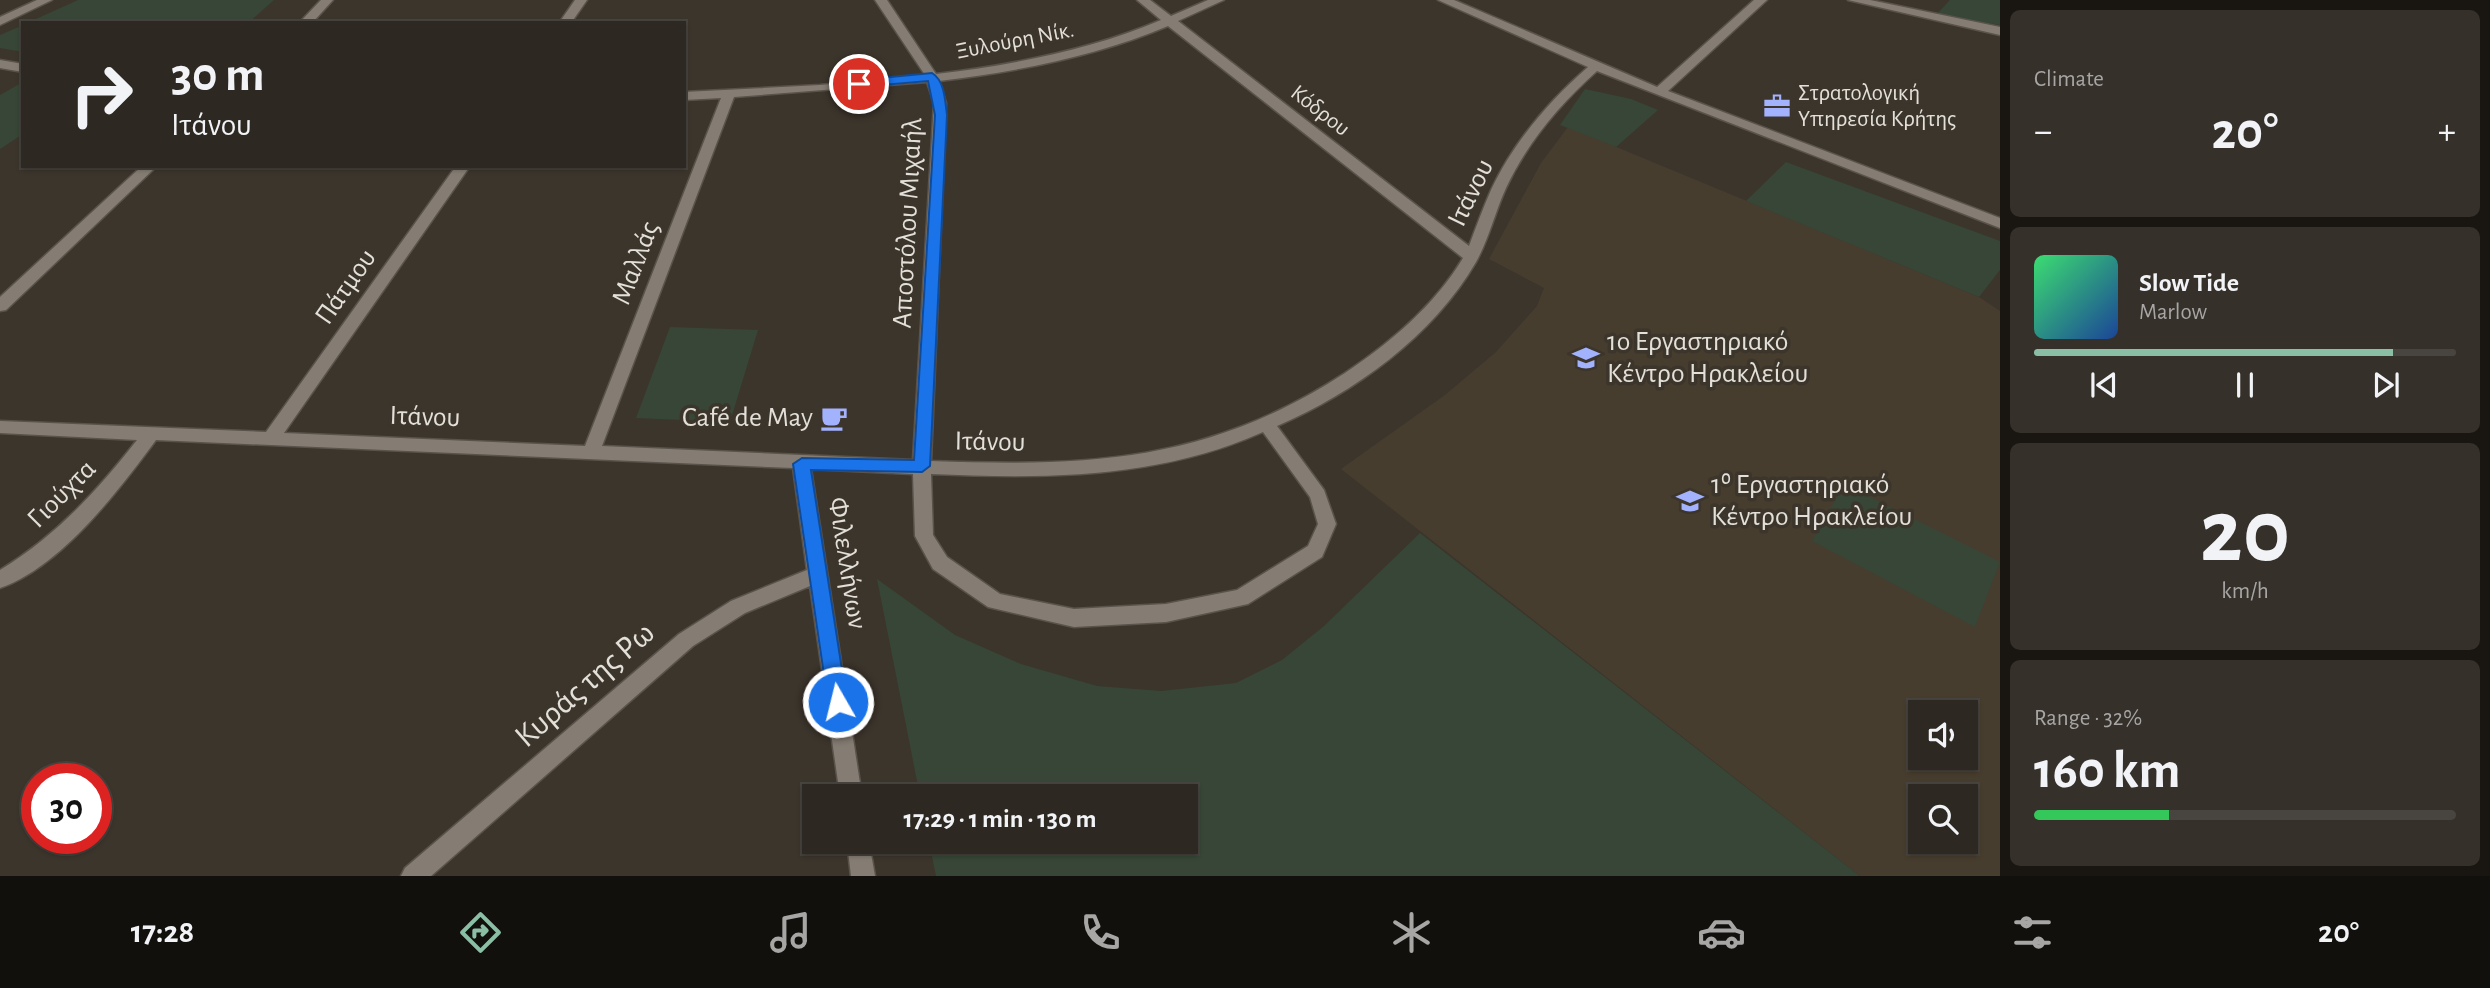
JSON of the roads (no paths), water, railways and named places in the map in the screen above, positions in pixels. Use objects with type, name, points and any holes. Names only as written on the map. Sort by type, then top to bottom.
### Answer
[{"type":"street","points":[[0,21],[46,0]]},
{"type":"street","points":[[307,21],[327,0]]},
{"type":"street","points":[[566,21],[581,0]]},
{"type":"street","name":"Αποστόλου Μιχαήλ","points":[[881,0],[932,77],[939,94],[941,115],[922,466],[925,536],[940,563],[995,601],[1074,618],[1166,613],[1241,598],[1315,551],[1327,524],[1318,495],[1266,424]]},
{"type":"street","name":"Κόδρου","points":[[1143,0],[1471,255]]},
{"type":"street","name":"Ξυλούρη Νίκ.","points":[[686,96],[932,77],[1018,64],[1083,50],[1171,22],[1218,0]]},
{"type":"street","points":[[1444,0],[1595,67],[2000,223]]},
{"type":"street","points":[[1660,92],[1761,0]]},
{"type":"street","points":[[1854,0],[2000,31]]},
{"type":"street","points":[[0,64],[21,68]]},
{"type":"street","name":"Ιτάνου","points":[[0,427],[592,450],[802,464],[989,470],[1119,465],[1157,459],[1266,424],[1375,360],[1438,302],[1465,268],[1504,178],[1564,95],[1595,67]]},
{"type":"street","name":"Μαλλάς","points":[[592,450],[729,94]]},
{"type":"street","points":[[0,306],[148,168]]},
{"type":"street","name":"Πάτμου","points":[[271,438],[462,168]]},
{"type":"street","name":"Γιούχτα","points":[[0,580],[49,549],[84,519],[151,434]]},
{"type":"street","name":"Φιλελλήνων","points":[[802,464],[849,784]]},
{"type":"street","name":"Κυράς της Ρω","points":[[413,876],[686,640],[738,607],[818,574]]},
{"type":"street","points":[[860,854],[863,876]]},
{"type":"place","name":"Στρατολογική Υπηρεσία Κρήτης","points":[[1777,106]]},
{"type":"place","name":"1ο Εργαστηριακό Κέντρο Ηρακλείου","points":[[1586,358]]},
{"type":"place","name":"Café de May","points":[[834,418]]},
{"type":"place","name":"1⁰ Εργαστηριακό Κέντρο Ηρακλείου","points":[[1690,501]]}]
